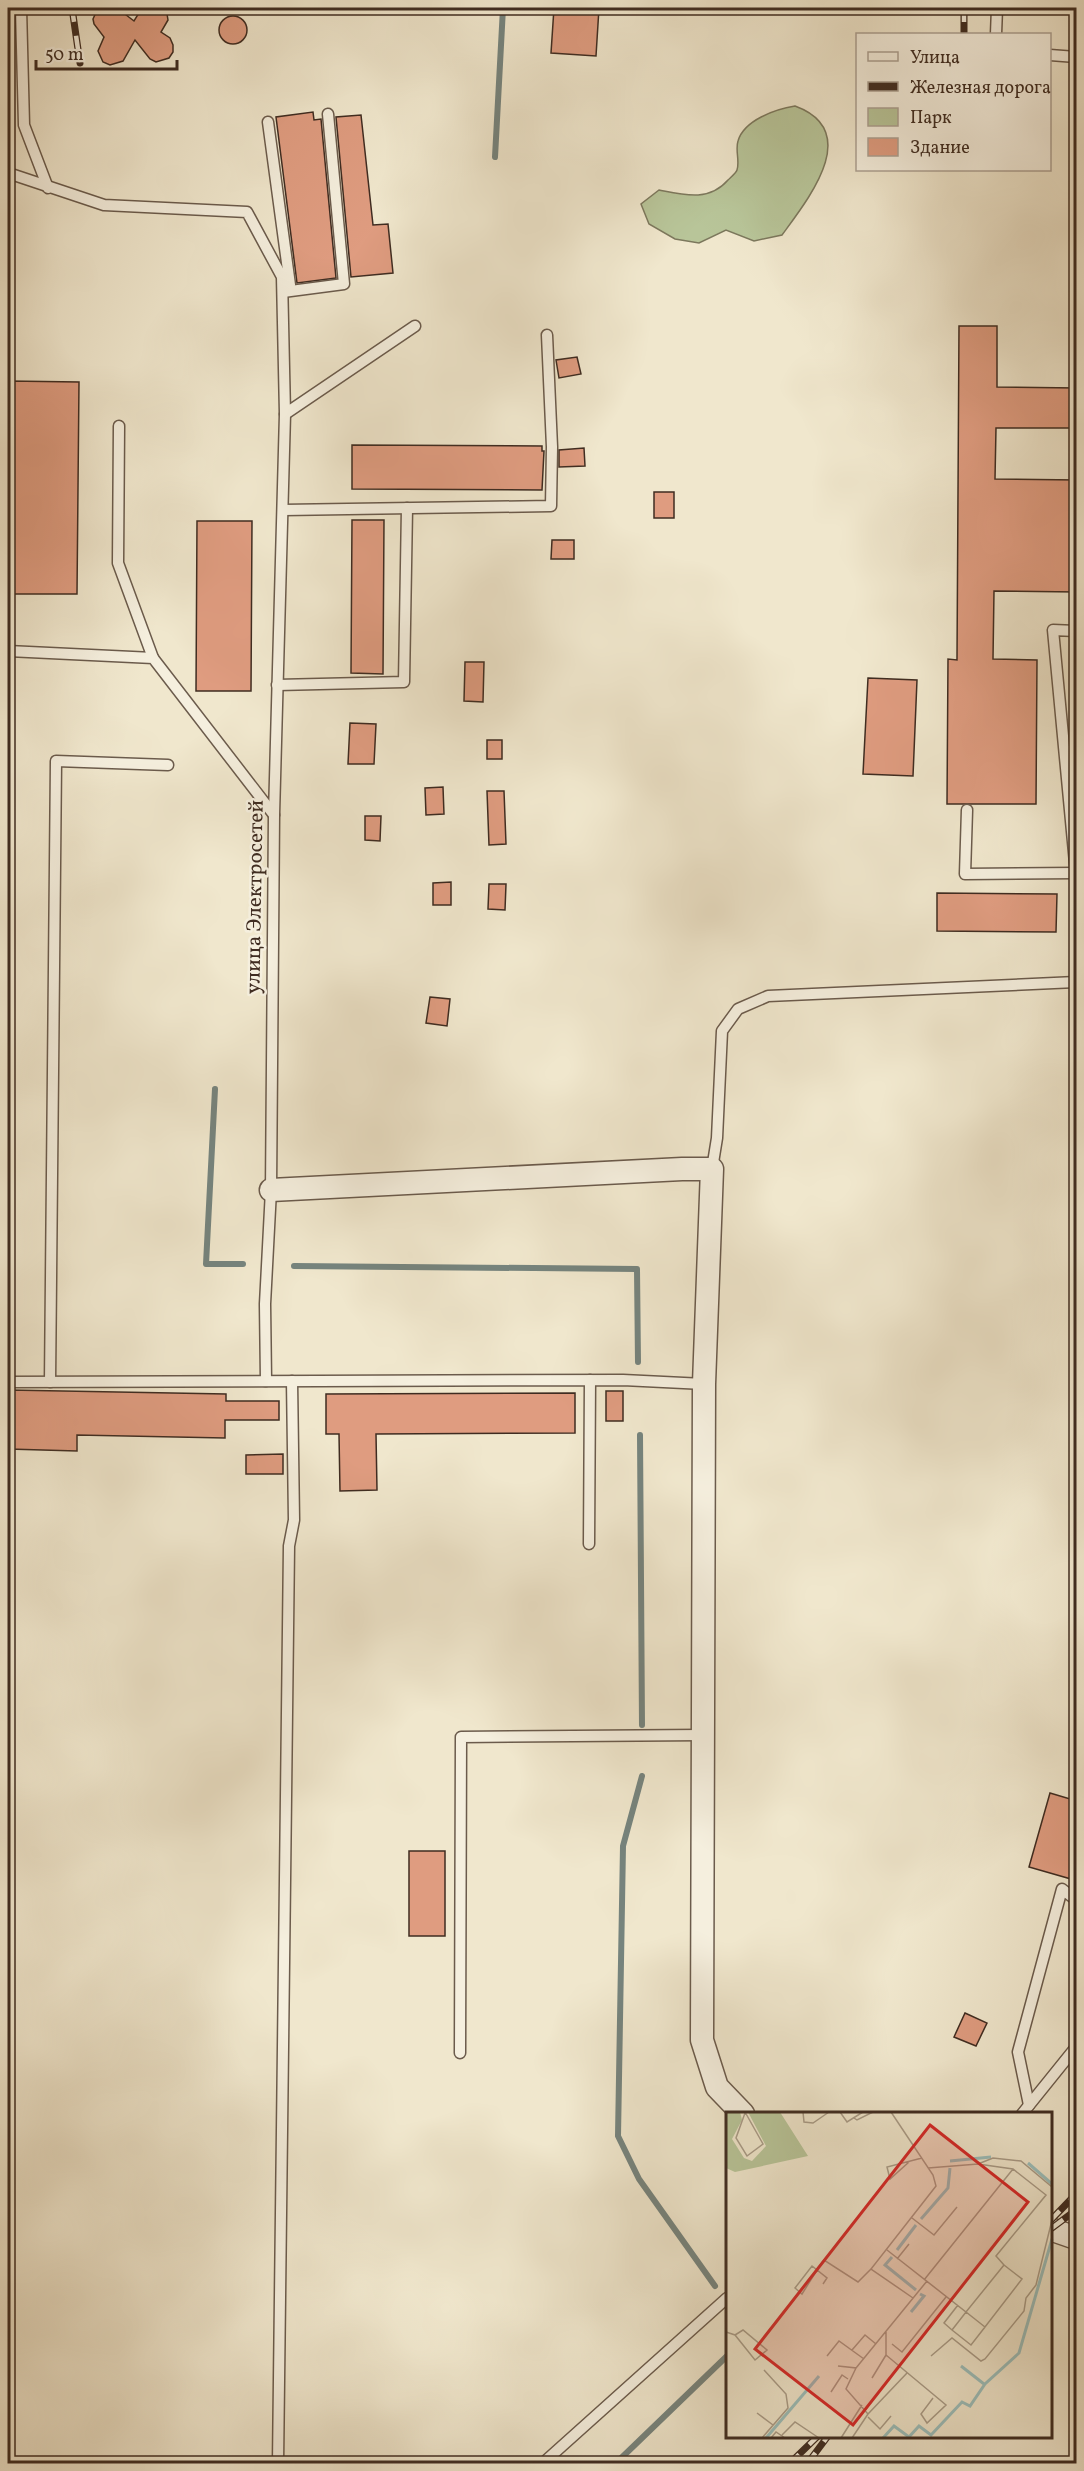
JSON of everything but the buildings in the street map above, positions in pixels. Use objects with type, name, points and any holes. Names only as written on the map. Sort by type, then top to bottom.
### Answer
[{"type":"street","points":[[271,1190],[682,1168],[712,1169],[704,1384],[702,2040],[717,2087],[741,2112]]},
{"type":"street","points":[[1051,2229],[1077,2238]]},
{"type":"lane","points":[[21,8],[24,125],[48,188]]},
{"type":"lane","points":[[996,33],[997,8]]},
{"type":"lane","points":[[1051,56],[1077,57]]},
{"type":"lane","points":[[287,291],[344,284],[328,114]]},
{"type":"lane","points":[[268,122],[287,291]]},
{"type":"lane","points":[[8,173],[104,205],[247,212],[282,277],[287,291]]},
{"type":"lane","name":"улица Электросетей","points":[[266,1381],[265,1304],[271,1190],[274,815],[287,291]]},
{"type":"lane","points":[[285,414],[415,326]]},
{"type":"lane","points":[[283,510],[551,506],[552,447],[547,334]]},
{"type":"lane","points":[[119,426],[118,563],[153,658],[274,815]]},
{"type":"lane","points":[[278,685],[404,682],[407,508]]},
{"type":"lane","points":[[967,810],[966,874],[1076,873],[1053,630],[1077,631]]},
{"type":"lane","points":[[8,651],[153,658]]},
{"type":"lane","points":[[50,1382],[56,761],[168,765]]},
{"type":"lane","points":[[712,1169],[717,1138],[722,1031],[738,1009],[768,996],[1077,982]]},
{"type":"lane","points":[[8,1382],[590,1380],[704,1384]]},
{"type":"lane","points":[[589,1544],[590,1380]]},
{"type":"lane","points":[[278,2463],[289,1546],[294,1520],[292,1381]]},
{"type":"lane","points":[[460,2053],[461,1737],[703,1735]]},
{"type":"lane","points":[[1026,2110],[1018,2052],[1062,1889],[1077,1900]]},
{"type":"lane","points":[[1026,2110],[1077,2047]]},
{"type":"lane","points":[[542,2463],[726,2299]]},
{"type":"green space","points":[[795,106],[815,117],[825,132],[828,148],[816,185],[782,235],[754,241],[726,230],[699,243],[675,239],[649,224],[641,204],[659,190],[696,195],[713,192],[721,187],[737,170],[738,141],[747,127],[770,113]]},
{"type":"waterway","points":[[495,157],[503,8]]},
{"type":"waterway","points":[[215,1089],[206,1264],[243,1264]]},
{"type":"waterway","points":[[294,1266],[637,1269],[638,1362]]},
{"type":"waterway","points":[[640,1435],[642,1725]]},
{"type":"waterway","points":[[642,1776],[623,1846],[618,2136],[639,2179],[715,2286]]},
{"type":"waterway","points":[[615,2464],[726,2357]]},
{"type":"railway","points":[[72,8],[80,63]]},
{"type":"railway","points":[[964,8],[964,33]]},
{"type":"railway","points":[[1051,2220],[1076,2194]]},
{"type":"railway","points":[[1052,2228],[1076,2210]]},
{"type":"railway","points":[[789,2464],[816,2438]]},
{"type":"railway","points":[[807,2464],[826,2438]]}]
